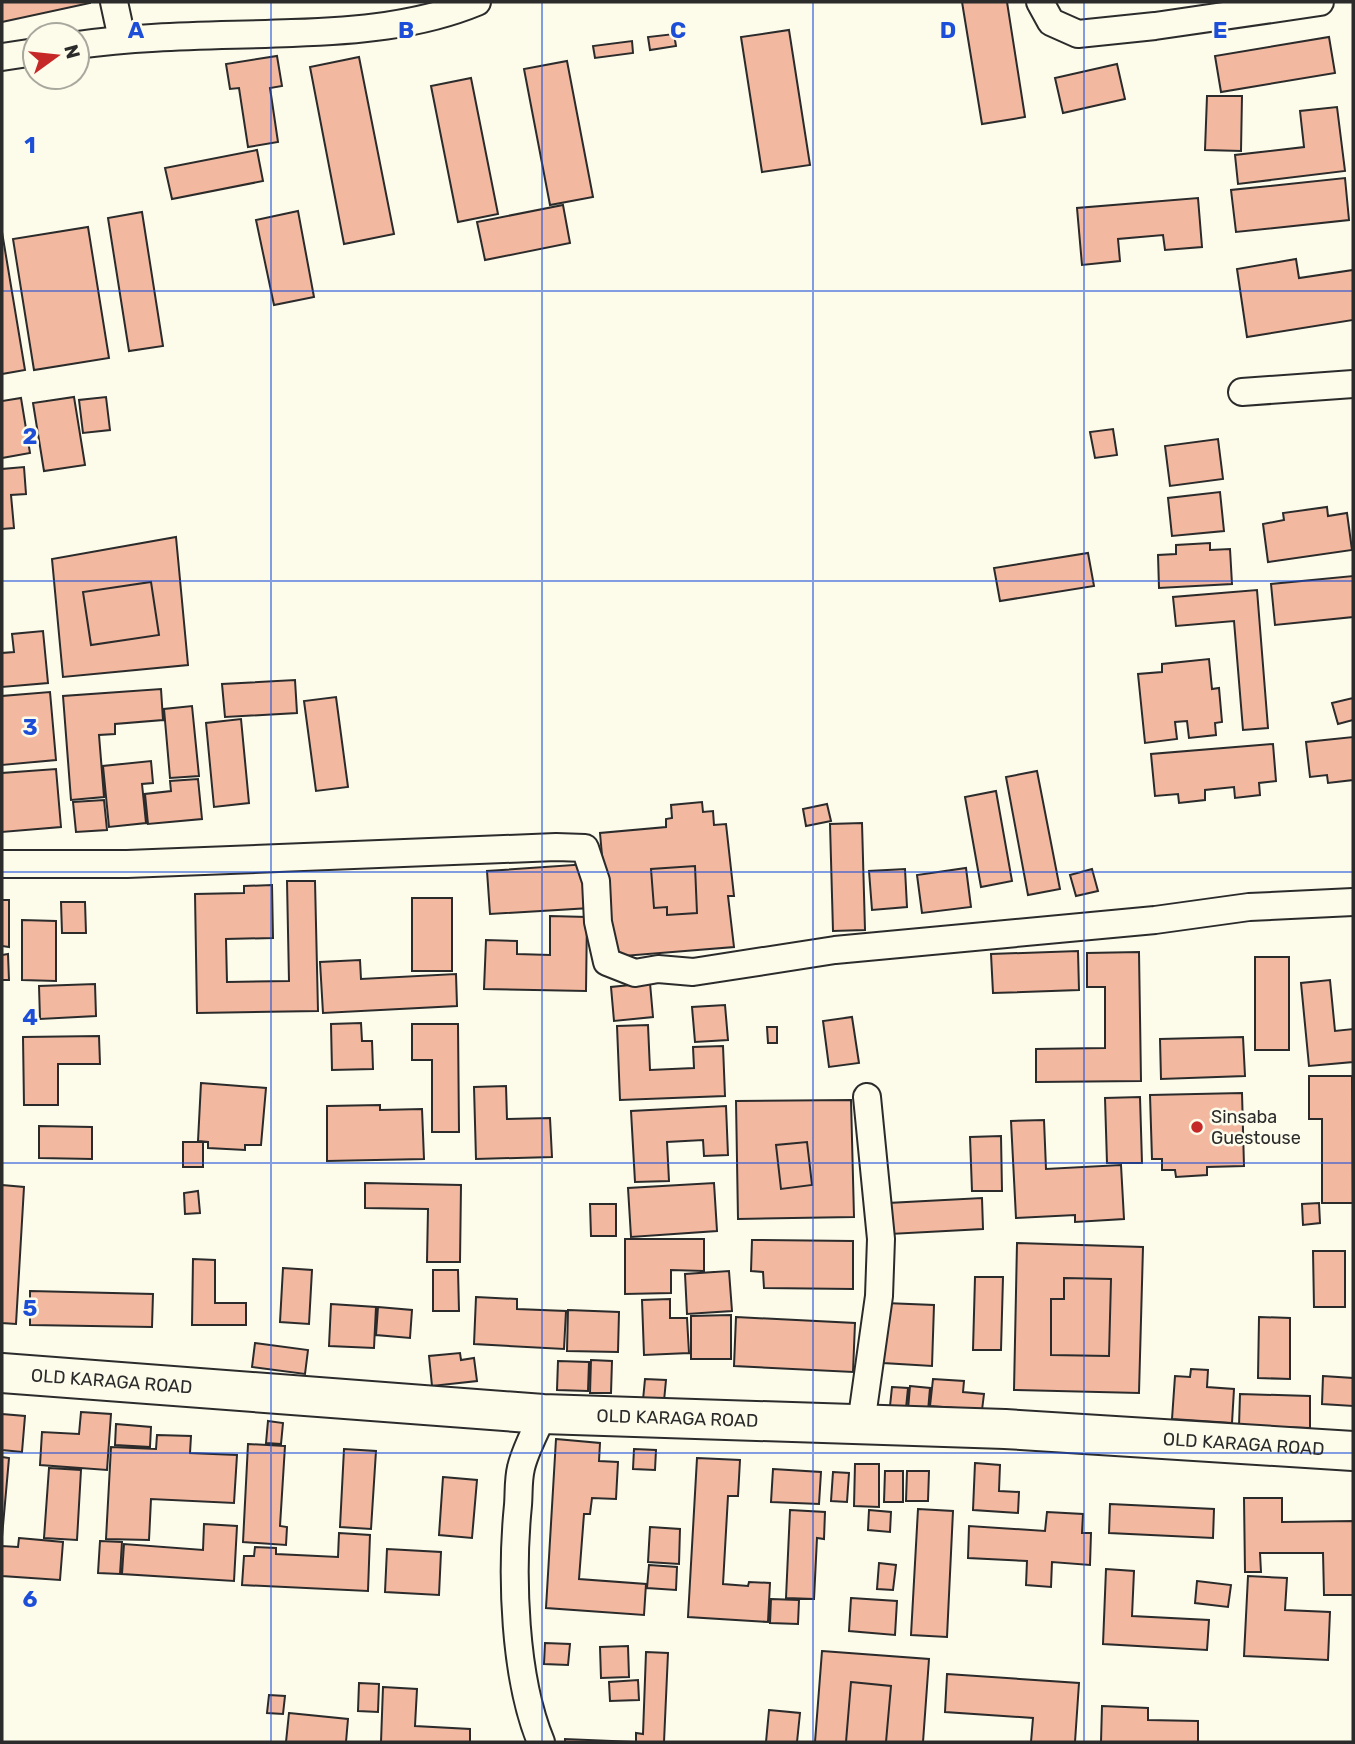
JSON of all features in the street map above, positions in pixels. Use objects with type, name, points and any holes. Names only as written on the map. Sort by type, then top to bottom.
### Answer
[{"type":"street","points":[[114,2],[122,38]]},
{"type":"street","points":[[91,43],[122,38],[360,30],[453,12],[477,2]]},
{"type":"street","points":[[1040,2],[1051,22],[1078,34],[1155,26],[1321,2]]},
{"type":"street","points":[[2,57],[21,54]]},
{"type":"street","points":[[1242,392],[1353,384]]},
{"type":"street","points":[[2,864],[127,864],[586,848],[596,881],[598,922],[607,962],[635,973],[658,970],[693,972],[835,950],[1155,920],[1250,907],[1353,902]]},
{"type":"street","points":[[861,1424],[879,1296],[881,1239],[867,1097]]},
{"type":"street","name":"OLD KARAGA ROAD","points":[[2,1373],[543,1414],[1005,1429],[1353,1451]]},
{"type":"street","points":[[541,1742],[533,1721],[524,1676],[513,1552],[521,1467],[543,1414]]},
{"type":"building","points":[[2,2],[90,2],[90,3],[2,22]]},
{"type":"building","points":[[962,2],[1007,2],[1025,117],[982,124]]},
{"type":"building","points":[[789,30],[810,165],[762,172],[741,37]]},
{"type":"building","points":[[674,34],[676,46],[650,50],[648,37]]},
{"type":"building","points":[[1329,37],[1335,73],[1221,92],[1215,56]]},
{"type":"building","points":[[632,41],[633,53],[595,58],[593,46]]},
{"type":"building","points":[[277,56],[282,86],[270,88],[278,142],[248,147],[239,88],[230,89],[226,64]]},
{"type":"building","points":[[359,57],[394,234],[344,244],[310,67]]},
{"type":"building","points":[[567,61],[593,197],[550,205],[524,69]]},
{"type":"building","points":[[1117,64],[1125,99],[1063,113],[1055,78]]},
{"type":"building","points":[[471,78],[498,214],[458,222],[431,86]]},
{"type":"building","points":[[1207,96],[1242,96],[1241,151],[1205,150]]},
{"type":"building","points":[[1337,107],[1345,171],[1238,184],[1235,155],[1304,147],[1300,111]]},
{"type":"building","points":[[257,150],[263,181],[172,199],[165,168]]},
{"type":"building","points":[[1345,178],[1349,220],[1236,232],[1231,190]]},
{"type":"building","points":[[1198,198],[1202,247],[1165,250],[1163,235],[1118,239],[1120,261],[1082,265],[1077,208]]},
{"type":"building","points":[[563,205],[570,243],[485,260],[477,222]]},
{"type":"building","points":[[298,211],[314,297],[274,305],[256,220]]},
{"type":"building","points":[[142,212],[163,346],[129,351],[108,218]]},
{"type":"building","points":[[88,227],[109,358],[34,370],[13,239]]},
{"type":"building","points":[[2,232],[25,370],[2,374]]},
{"type":"building","points":[[1296,259],[1299,278],[1353,270],[1353,320],[1247,337],[1237,269]]},
{"type":"building","points":[[74,397],[85,465],[44,471],[33,403]]},
{"type":"building","points":[[106,397],[110,430],[83,433],[79,400]]},
{"type":"building","points":[[21,398],[30,453],[2,458],[2,401]]},
{"type":"building","points":[[1113,429],[1117,455],[1095,458],[1090,432]]},
{"type":"building","points":[[1218,439],[1223,479],[1170,486],[1165,446]]},
{"type":"building","points":[[24,467],[26,494],[11,495],[14,528],[2,529],[2,469]]},
{"type":"building","points":[[1220,492],[1224,531],[1172,536],[1168,498]]},
{"type":"building","points":[[1327,507],[1328,516],[1347,513],[1352,550],[1268,562],[1263,524],[1284,520],[1283,513]]},
{"type":"building","points":[[176,537],[188,665],[63,677],[52,559]],"holes":[[[151,582],[159,635],[91,645],[83,592]]]},
{"type":"building","points":[[1210,543],[1210,550],[1230,549],[1232,584],[1159,588],[1158,555],[1176,554],[1176,545]]},
{"type":"building","points":[[1088,553],[1094,586],[1000,601],[994,568]]},
{"type":"building","points":[[1353,576],[1353,617],[1275,625],[1271,584]]},
{"type":"building","points":[[151,582],[159,635],[91,645],[83,592]]},
{"type":"building","points":[[1257,590],[1268,728],[1243,730],[1234,621],[1176,626],[1173,597]]},
{"type":"building","points":[[43,631],[48,683],[2,687],[2,653],[14,652],[12,634]]},
{"type":"building","points":[[1209,659],[1212,689],[1219,688],[1222,722],[1215,723],[1216,735],[1189,738],[1187,721],[1175,722],[1177,739],[1145,743],[1138,674],[1162,672],[1162,664]]},
{"type":"building","points":[[295,680],[297,713],[225,717],[222,684]]},
{"type":"building","points":[[161,689],[163,720],[115,724],[115,734],[99,735],[104,797],[71,800],[63,696]]},
{"type":"building","points":[[50,692],[56,760],[2,765],[2,696]]},
{"type":"building","points":[[336,697],[348,787],[316,791],[304,701]]},
{"type":"building","points":[[1353,698],[1353,720],[1338,724],[1332,703]]},
{"type":"building","points":[[192,706],[199,776],[170,778],[164,709]]},
{"type":"building","points":[[241,719],[249,803],[214,807],[206,723]]},
{"type":"building","points":[[1353,737],[1353,780],[1328,783],[1327,775],[1310,777],[1306,742]]},
{"type":"building","points":[[1273,744],[1276,781],[1259,783],[1260,795],[1235,798],[1234,787],[1205,790],[1205,800],[1179,803],[1178,794],[1155,796],[1151,754]]},
{"type":"building","points":[[151,761],[153,783],[142,784],[146,823],[109,827],[103,766]]},
{"type":"building","points":[[56,769],[61,827],[2,832],[2,773]]},
{"type":"building","points":[[1037,771],[1060,889],[1028,895],[1006,777]]},
{"type":"building","points":[[198,779],[202,819],[148,824],[145,794],[171,791],[170,781]]},
{"type":"building","points":[[996,791],[1012,881],[981,887],[965,797]]},
{"type":"building","points":[[104,800],[107,830],[76,832],[73,802]]},
{"type":"building","points":[[702,802],[703,812],[713,811],[714,825],[726,824],[734,896],[728,896],[734,947],[611,957],[600,833],[666,827],[666,819],[672,818],[671,805]],"holes":[[[695,866],[697,913],[667,915],[667,907],[654,908],[651,869]]]},
{"type":"building","points":[[827,804],[831,821],[806,826],[803,809]]},
{"type":"building","points":[[862,823],[865,930],[833,931],[830,824]]},
{"type":"building","points":[[588,864],[590,908],[490,914],[487,871]]},
{"type":"building","points":[[695,866],[697,913],[667,915],[667,907],[654,908],[651,869]]},
{"type":"building","points":[[966,868],[971,907],[922,913],[917,875]]},
{"type":"building","points":[[905,869],[907,907],[872,910],[869,871]]},
{"type":"building","points":[[1092,869],[1098,891],[1076,896],[1070,875]]},
{"type":"building","points":[[287,881],[315,881],[318,1011],[197,1013],[195,894],[244,893],[244,886],[272,885],[273,938],[226,939],[227,982],[289,981]]},
{"type":"building","points":[[412,898],[452,898],[452,971],[412,971]]},
{"type":"building","points":[[2,900],[9,900],[9,947],[2,946]]},
{"type":"building","points":[[61,902],[85,902],[86,933],[62,933]]},
{"type":"building","points":[[550,916],[587,917],[586,991],[484,989],[486,940],[517,941],[517,954],[550,955]]},
{"type":"building","points":[[22,920],[56,921],[56,981],[22,980]]},
{"type":"building","points":[[1078,951],[1079,990],[993,993],[991,954]]},
{"type":"building","points":[[1139,952],[1141,1081],[1036,1082],[1036,1049],[1105,1048],[1105,987],[1087,987],[1087,953]]},
{"type":"building","points":[[8,954],[9,980],[2,980],[2,955]]},
{"type":"building","points":[[1255,957],[1289,957],[1289,1050],[1255,1050]]},
{"type":"building","points":[[360,960],[361,979],[456,974],[457,1006],[323,1013],[320,962]]},
{"type":"building","points":[[1330,980],[1335,1031],[1353,1029],[1353,1062],[1309,1066],[1301,983]]},
{"type":"building","points":[[650,983],[653,1017],[614,1021],[611,987]]},
{"type":"building","points":[[95,984],[96,1016],[40,1019],[39,986]]},
{"type":"building","points":[[725,1005],[728,1040],[695,1042],[692,1007]]},
{"type":"building","points":[[852,1017],[859,1063],[829,1067],[823,1021]]},
{"type":"building","points":[[361,1023],[362,1041],[372,1041],[373,1069],[332,1070],[331,1024]]},
{"type":"building","points":[[412,1024],[458,1024],[459,1132],[432,1132],[432,1060],[412,1060]]},
{"type":"building","points":[[648,1025],[650,1070],[694,1068],[693,1047],[723,1046],[725,1096],[620,1100],[617,1026]]},
{"type":"building","points":[[767,1027],[777,1027],[777,1043],[768,1043]]},
{"type":"building","points":[[99,1036],[100,1064],[58,1064],[58,1105],[24,1105],[23,1037]]},
{"type":"building","points":[[1243,1037],[1245,1076],[1161,1079],[1160,1039]]},
{"type":"building","points":[[1309,1076],[1352,1076],[1353,1203],[1322,1203],[1322,1119],[1309,1119]]},
{"type":"building","points":[[201,1083],[266,1088],[261,1145],[245,1145],[245,1150],[208,1148],[208,1142],[198,1141]]},
{"type":"building","points":[[506,1086],[507,1119],[550,1118],[552,1157],[476,1159],[474,1087]]},
{"type":"building","name":"Sinsaba Guestouse","points":[[1242,1093],[1244,1166],[1207,1167],[1207,1175],[1176,1177],[1175,1170],[1162,1170],[1162,1159],[1152,1159],[1150,1095]]},
{"type":"building","points":[[1140,1097],[1142,1163],[1107,1163],[1105,1098]]},
{"type":"building","points":[[851,1100],[854,1217],[738,1219],[736,1101]],"holes":[[[807,1142],[812,1185],[781,1189],[776,1145]]]},
{"type":"building","points":[[380,1105],[380,1110],[422,1109],[424,1159],[327,1161],[327,1106]]},
{"type":"building","points":[[726,1106],[728,1155],[704,1156],[703,1140],[667,1142],[669,1181],[635,1182],[631,1111]]},
{"type":"building","points":[[1044,1120],[1046,1169],[1121,1165],[1124,1219],[1075,1222],[1075,1215],[1016,1218],[1011,1121]]},
{"type":"building","points":[[39,1126],[92,1127],[92,1159],[39,1158]]},
{"type":"building","points":[[1001,1136],[1002,1191],[972,1191],[970,1137]]},
{"type":"building","points":[[183,1142],[203,1142],[203,1167],[183,1167]]},
{"type":"building","points":[[807,1142],[812,1185],[781,1189],[776,1145]]},
{"type":"building","points":[[365,1183],[461,1185],[460,1262],[427,1262],[428,1209],[365,1208]]},
{"type":"building","points":[[714,1183],[717,1231],[631,1237],[628,1188]]},
{"type":"building","points":[[2,1185],[24,1187],[16,1324],[2,1323]]},
{"type":"building","points":[[198,1191],[200,1213],[185,1214],[184,1193]]},
{"type":"building","points":[[982,1198],[983,1229],[890,1234],[888,1203]]},
{"type":"building","points":[[1319,1203],[1320,1223],[1303,1225],[1302,1204]]},
{"type":"building","points":[[590,1204],[616,1204],[616,1236],[591,1236]]},
{"type":"building","points":[[625,1239],[704,1239],[704,1271],[671,1270],[671,1293],[625,1294]]},
{"type":"building","points":[[752,1240],[853,1241],[853,1289],[764,1288],[763,1272],[751,1271]]},
{"type":"building","points":[[1017,1243],[1143,1247],[1139,1393],[1014,1390]],"holes":[[[1064,1278],[1111,1279],[1109,1356],[1051,1355],[1051,1299],[1064,1299]]]},
{"type":"building","points":[[1313,1251],[1345,1251],[1345,1307],[1314,1307]]},
{"type":"building","points":[[193,1259],[215,1260],[215,1303],[246,1303],[246,1325],[192,1325]]},
{"type":"building","points":[[283,1268],[312,1270],[309,1324],[280,1322]]},
{"type":"building","points":[[433,1270],[458,1270],[459,1311],[433,1311]]},
{"type":"building","points":[[729,1271],[732,1311],[687,1314],[685,1274]]},
{"type":"building","points":[[975,1277],[1003,1277],[1001,1350],[973,1350]]},
{"type":"building","points":[[1064,1278],[1111,1279],[1109,1356],[1051,1355],[1051,1299],[1064,1299]]},
{"type":"building","points":[[30,1291],[153,1294],[152,1327],[30,1325]]},
{"type":"building","points":[[476,1297],[517,1299],[517,1309],[566,1311],[564,1349],[474,1344]]},
{"type":"building","points":[[670,1299],[670,1318],[687,1318],[689,1353],[644,1355],[642,1300]]},
{"type":"building","points":[[885,1303],[934,1305],[932,1366],[883,1363]]},
{"type":"building","points":[[331,1304],[376,1307],[374,1348],[329,1346]]},
{"type":"building","points":[[378,1307],[412,1310],[410,1338],[376,1335]]},
{"type":"building","points":[[568,1310],[619,1312],[618,1352],[567,1351]]},
{"type":"building","points":[[731,1315],[731,1359],[691,1359],[691,1316]]},
{"type":"building","points":[[736,1317],[855,1323],[853,1372],[734,1366]]},
{"type":"building","points":[[1259,1317],[1290,1318],[1290,1379],[1258,1378]]},
{"type":"building","points":[[255,1343],[308,1350],[305,1374],[252,1367]]},
{"type":"building","points":[[460,1353],[461,1360],[474,1358],[477,1381],[432,1386],[429,1356]]},
{"type":"building","points":[[591,1360],[612,1361],[611,1393],[590,1393]]},
{"type":"building","points":[[558,1361],[589,1362],[588,1391],[557,1390]]},
{"type":"building","points":[[1191,1369],[1208,1370],[1207,1387],[1234,1389],[1232,1423],[1172,1419],[1175,1376],[1190,1377]]},
{"type":"building","points":[[1323,1376],[1353,1378],[1353,1406],[1322,1404]]},
{"type":"building","points":[[645,1379],[666,1380],[664,1401],[643,1400]]},
{"type":"building","points":[[933,1379],[964,1381],[963,1392],[984,1394],[982,1410],[930,1406]]},
{"type":"building","points":[[910,1386],[930,1388],[928,1411],[908,1409]]},
{"type":"building","points":[[892,1387],[908,1388],[906,1408],[890,1406]]},
{"type":"building","points":[[1240,1394],[1310,1396],[1310,1428],[1239,1426]]},
{"type":"building","points":[[81,1412],[111,1414],[107,1470],[40,1465],[42,1432],[79,1434]]},
{"type":"building","points":[[2,1414],[25,1416],[22,1452],[2,1450]]},
{"type":"building","points":[[268,1421],[283,1423],[281,1444],[266,1443]]},
{"type":"building","points":[[116,1424],[151,1427],[150,1447],[115,1445]]},
{"type":"building","points":[[157,1435],[191,1436],[190,1453],[237,1455],[234,1503],[151,1499],[149,1540],[106,1539],[111,1447],[156,1449]]},
{"type":"building","points":[[556,1439],[600,1443],[599,1461],[618,1462],[616,1499],[592,1498],[590,1514],[584,1514],[579,1579],[646,1584],[644,1615],[546,1608]]},
{"type":"building","points":[[248,1444],[285,1446],[280,1526],[287,1527],[286,1545],[243,1542]]},
{"type":"building","points":[[344,1449],[376,1451],[371,1529],[340,1527]]},
{"type":"building","points":[[634,1449],[656,1450],[655,1470],[633,1469]]},
{"type":"building","points":[[2,1457],[9,1458],[2,1537]]},
{"type":"building","points":[[697,1458],[740,1460],[738,1496],[728,1496],[723,1584],[748,1586],[749,1582],[770,1583],[768,1622],[688,1617]]},
{"type":"building","points":[[975,1463],[1000,1465],[999,1491],[1019,1492],[1018,1513],[973,1510]]},
{"type":"building","points":[[855,1464],[879,1464],[879,1507],[854,1506]]},
{"type":"building","points":[[49,1468],[81,1470],[77,1540],[44,1538]]},
{"type":"building","points":[[773,1469],[821,1472],[819,1504],[771,1502]]},
{"type":"building","points":[[885,1471],[903,1471],[903,1502],[884,1502]]},
{"type":"building","points":[[907,1471],[929,1471],[928,1501],[906,1501]]},
{"type":"building","points":[[833,1472],[849,1473],[847,1502],[831,1501]]},
{"type":"building","points":[[443,1477],[477,1480],[472,1538],[439,1535]]},
{"type":"building","points":[[1244,1498],[1282,1498],[1282,1522],[1353,1521],[1353,1595],[1324,1595],[1323,1553],[1260,1553],[1261,1572],[1245,1572]]},
{"type":"building","points":[[1110,1504],[1214,1509],[1213,1538],[1109,1533]]},
{"type":"building","points":[[918,1509],[953,1511],[947,1637],[911,1635]]},
{"type":"building","points":[[790,1510],[825,1512],[824,1539],[817,1538],[814,1599],[786,1598]]},
{"type":"building","points":[[869,1510],[891,1512],[890,1532],[868,1530]]},
{"type":"building","points":[[1047,1512],[1083,1514],[1082,1533],[1091,1533],[1090,1565],[1052,1562],[1051,1587],[1026,1585],[1027,1561],[968,1558],[969,1526],[1045,1531]]},
{"type":"building","points":[[204,1524],[237,1526],[234,1581],[122,1574],[124,1544],[203,1550]]},
{"type":"building","points":[[650,1527],[680,1529],[679,1564],[648,1562]]},
{"type":"building","points":[[339,1533],[370,1535],[368,1591],[242,1585],[244,1556],[254,1556],[255,1547],[276,1548],[276,1554],[338,1557]]},
{"type":"building","points":[[19,1538],[63,1542],[60,1580],[2,1576],[2,1546],[18,1547]]},
{"type":"building","points":[[100,1541],[122,1542],[120,1574],[98,1573]]},
{"type":"building","points":[[387,1549],[441,1552],[439,1595],[385,1592]]},
{"type":"building","points":[[879,1563],[896,1565],[893,1590],[877,1589]]},
{"type":"building","points":[[649,1565],[677,1567],[676,1590],[647,1588]]},
{"type":"building","points":[[1106,1569],[1134,1571],[1132,1616],[1209,1620],[1207,1650],[1103,1644]]},
{"type":"building","points":[[1248,1576],[1287,1578],[1285,1610],[1330,1612],[1328,1660],[1244,1656]]},
{"type":"building","points":[[1197,1581],[1231,1585],[1228,1607],[1195,1603]]},
{"type":"building","points":[[851,1598],[897,1601],[895,1635],[849,1631]]},
{"type":"building","points":[[771,1599],[799,1600],[798,1624],[770,1623]]},
{"type":"building","points":[[545,1643],[570,1644],[568,1665],[544,1664]]},
{"type":"building","points":[[628,1646],[629,1677],[601,1678],[600,1647]]},
{"type":"building","points":[[822,1651],[929,1659],[923,1742],[886,1742],[891,1686],[851,1682],[846,1742],[815,1742]]},
{"type":"building","points":[[646,1652],[668,1653],[664,1742],[636,1742],[636,1733],[643,1734]]},
{"type":"building","points":[[947,1674],[1079,1683],[1075,1742],[1031,1742],[1033,1718],[945,1712]]},
{"type":"building","points":[[638,1680],[639,1700],[610,1701],[609,1682]]},
{"type":"building","points":[[851,1682],[891,1686],[886,1742],[846,1742]]},
{"type":"building","points":[[359,1683],[379,1684],[378,1712],[358,1711]]},
{"type":"building","points":[[383,1687],[417,1689],[415,1726],[470,1729],[470,1742],[381,1742]]},
{"type":"building","points":[[269,1695],[285,1696],[283,1714],[267,1713]]},
{"type":"building","points":[[1102,1706],[1148,1708],[1148,1720],[1198,1721],[1198,1742],[1101,1742]]},
{"type":"building","points":[[769,1710],[800,1713],[797,1742],[766,1742]]},
{"type":"building","points":[[289,1713],[348,1719],[346,1742],[286,1742]]},
{"type":"building","points":[[565,1739],[636,1742],[565,1742]]},
{"type":"place","name":"Sinsaba Guestouse","points":[[1197,1127]]}]
